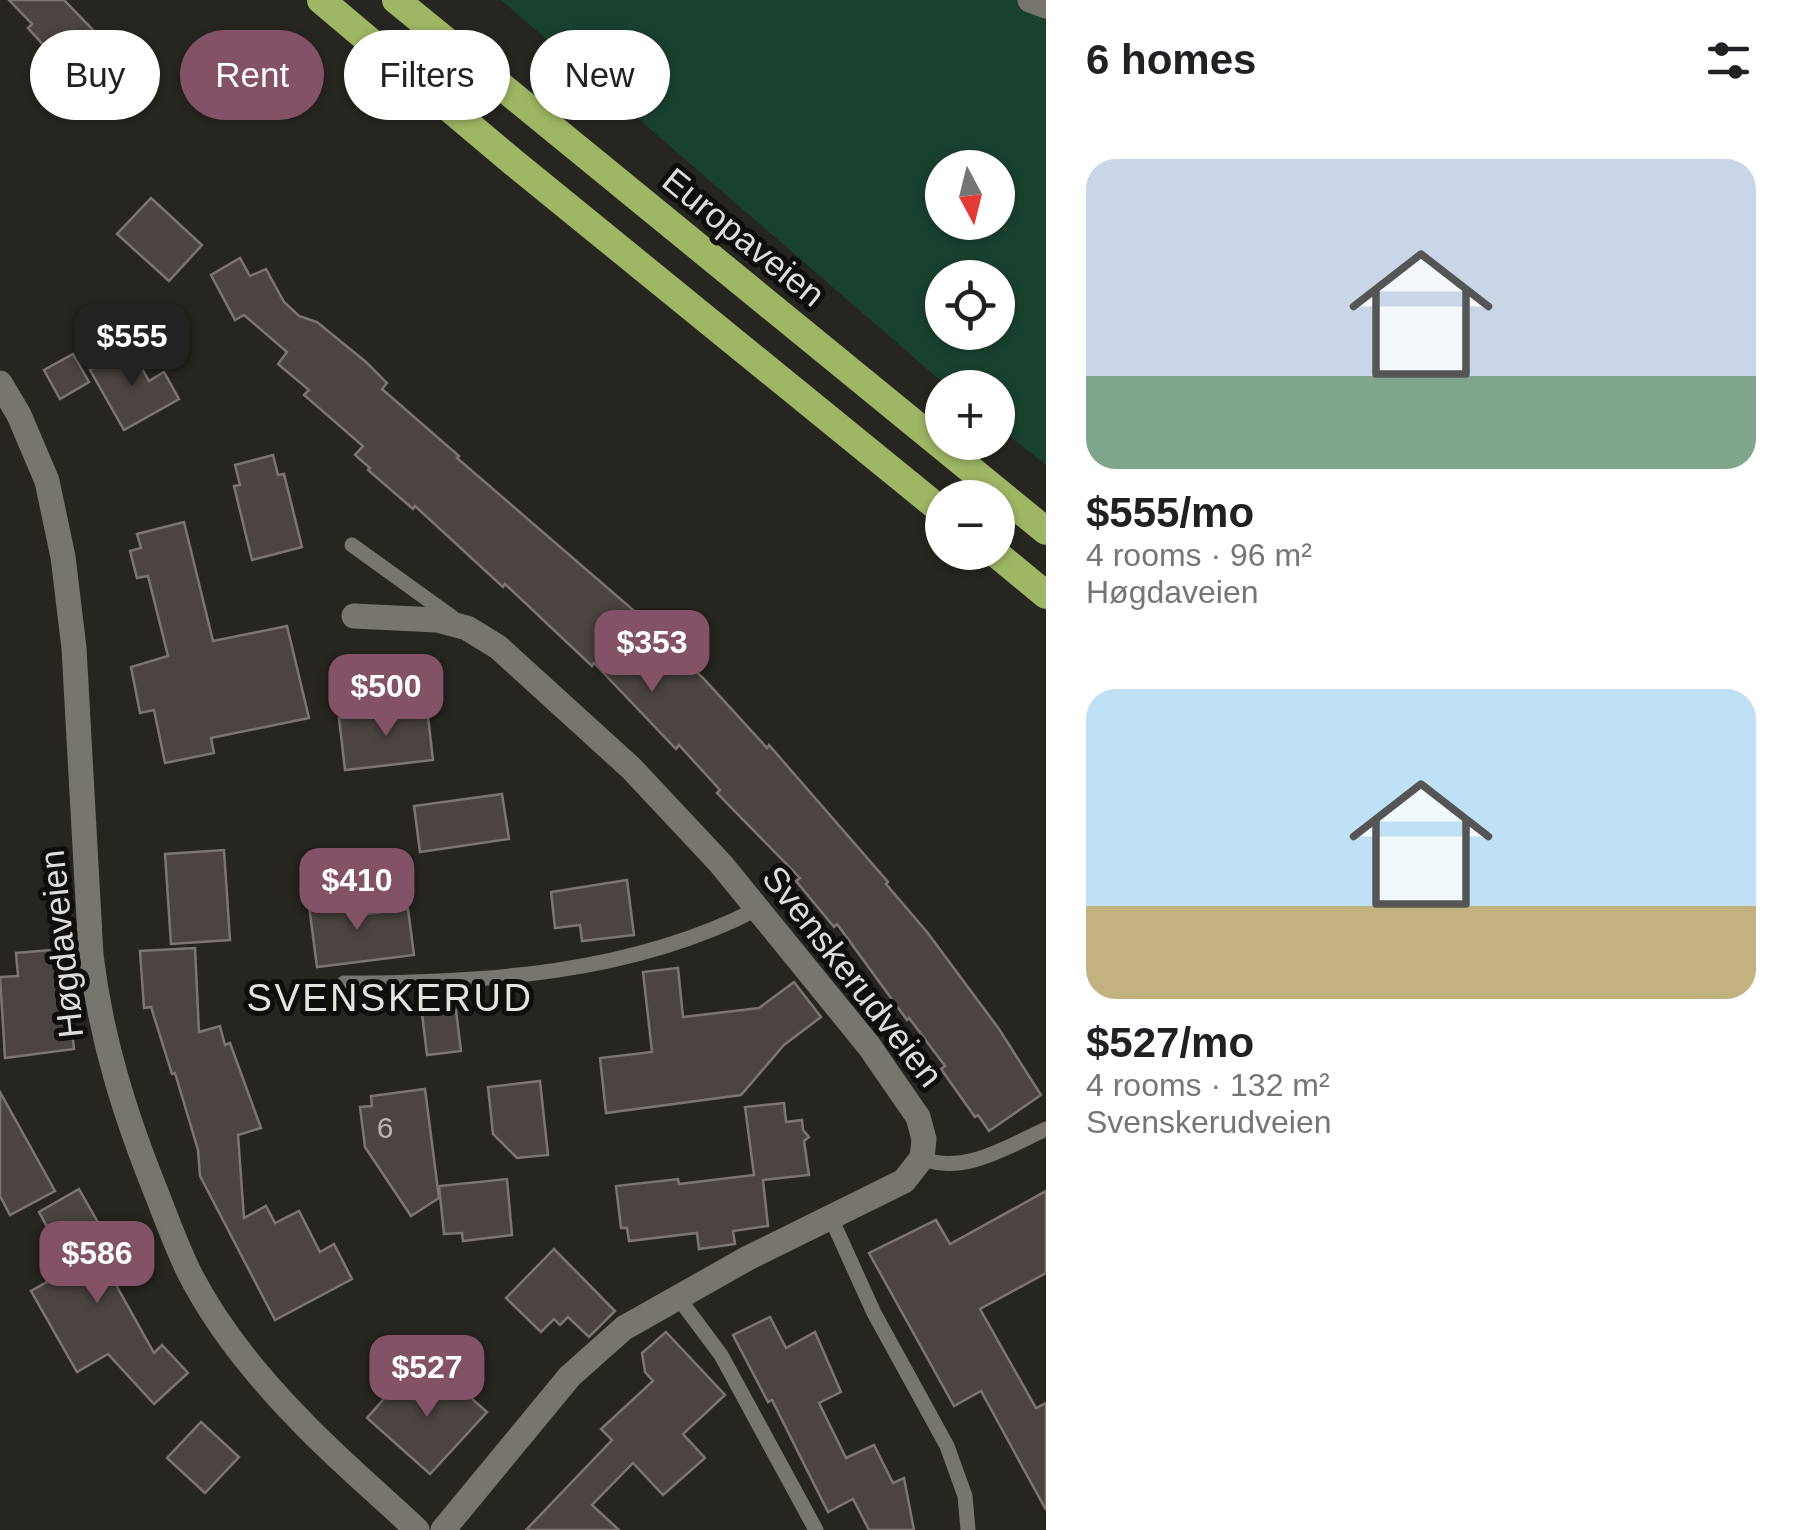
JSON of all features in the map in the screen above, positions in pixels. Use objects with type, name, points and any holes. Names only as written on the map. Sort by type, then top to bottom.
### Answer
[{"type":"highway","points":[[321,0],[513,162],[925,497]]},
{"type":"highway","name":"Europaveien","points":[[396,0],[1046,531]]},
{"type":"highway","points":[[1015,569],[1046,595]]},
{"type":"street","points":[[1030,0],[1046,6]]},
{"type":"street","name":"Høgdaveien","points":[[0,383],[47,480],[63,556],[76,665],[96,1004],[106,1050],[137,1145],[191,1276],[221,1323],[299,1420],[416,1530]]},
{"type":"street","name":"Svenskerudveien","points":[[354,616],[436,620],[467,628],[498,648],[630,768],[721,864],[869,1046],[918,1117],[924,1139],[922,1158]]},
{"type":"street","points":[[444,1530],[570,1376],[624,1328],[676,1296],[904,1181],[922,1158]]},
{"type":"lane","points":[[352,545],[467,628]]},
{"type":"lane","points":[[344,983],[555,971],[668,947],[758,909]]},
{"type":"lane","points":[[922,1158],[937,1164],[959,1165],[1046,1129]]},
{"type":"lane","points":[[831,1218],[874,1313],[947,1446],[966,1496],[968,1530]]},
{"type":"lane","points":[[676,1296],[721,1355],[816,1530]]},
{"type":"green space","points":[[501,0],[1046,0],[1046,465],[1015,440],[1015,370],[928,370],[640,120],[670,120],[670,30],[536,30]]},
{"type":"building","points":[[9,0],[64,0],[93,30],[30,30],[28,28],[32,24]]},
{"type":"building","points":[[151,198],[202,245],[169,281],[117,234]]},
{"type":"building","points":[[240,258],[250,276],[266,269],[284,302],[299,316],[317,322],[366,362],[387,383],[382,389],[639,615],[636,617],[703,678],[767,748],[769,745],[927,932],[999,1029],[1041,1095],[989,1131],[978,1115],[975,1117],[941,1069],[945,1066],[837,924],[834,927],[796,881],[800,878],[717,793],[720,790],[679,745],[676,749],[594,663],[592,666],[505,584],[503,587],[415,506],[413,509],[368,470],[355,455],[363,446],[304,395],[309,390],[278,364],[287,352],[244,315],[235,320],[211,275]]},
{"type":"building","points":[[130,347],[149,381],[164,372],[179,399],[124,430],[90,370]]},
{"type":"building","points":[[73,354],[89,382],[60,399],[44,370]]},
{"type":"building","points":[[273,455],[278,475],[284,474],[302,547],[252,560],[234,486],[240,485],[235,465]]},
{"type":"building","points":[[184,522],[213,641],[287,626],[309,718],[211,738],[214,753],[165,763],[154,710],[140,713],[131,667],[168,656],[148,576],[137,578],[130,551],[141,548],[137,534]]},
{"type":"building","points":[[427,708],[433,760],[345,770],[339,718]]},
{"type":"building","points":[[502,794],[509,839],[420,852],[414,806]]},
{"type":"building","points":[[224,850],[230,940],[171,944],[165,854]]},
{"type":"building","points":[[627,880],[634,935],[582,941],[580,925],[555,928],[551,892]]},
{"type":"building","points":[[347,893],[350,916],[408,909],[414,955],[317,967],[308,898]]},
{"type":"building","points":[[195,948],[199,1032],[220,1026],[261,1128],[238,1135],[244,1218],[266,1206],[275,1223],[299,1211],[320,1252],[334,1244],[352,1279],[275,1320],[200,1176],[198,1150],[175,1073],[172,1074],[151,1007],[144,1008],[140,951]]},
{"type":"building","points":[[63,949],[74,1049],[5,1058],[0,977],[18,976],[16,953]]},
{"type":"building","points":[[678,968],[683,1017],[759,1008],[794,982],[821,1017],[784,1045],[741,1095],[606,1113],[600,1058],[652,1052],[643,972]]},
{"type":"building","points":[[456,1010],[461,1051],[427,1055],[422,1014]]},
{"type":"building","points":[[540,1081],[548,1155],[517,1158],[493,1134],[488,1087]]},
{"type":"building","points":[[425,1089],[439,1198],[411,1216],[365,1147],[360,1107],[372,1106],[371,1096]]},
{"type":"building","points":[[0,1092],[55,1191],[10,1215],[0,1196]]},
{"type":"building","points":[[784,1103],[786,1122],[802,1120],[809,1137],[804,1141],[809,1175],[763,1180],[768,1226],[733,1231],[735,1244],[699,1249],[697,1233],[629,1241],[627,1228],[621,1228],[616,1186],[678,1179],[679,1184],[754,1175],[745,1107]]},
{"type":"building","points":[[507,1179],[512,1235],[463,1241],[462,1233],[444,1234],[439,1186]]},
{"type":"building","points":[[79,1189],[100,1226],[87,1233],[154,1353],[162,1345],[188,1373],[154,1404],[108,1354],[77,1372],[31,1291],[70,1269],[39,1212]]},
{"type":"building","points":[[1046,1191],[1046,1273],[980,1309],[1036,1408],[1046,1403],[1046,1510],[981,1391],[954,1406],[869,1253],[936,1220],[950,1244]]},
{"type":"building","points":[[554,1249],[615,1311],[589,1337],[568,1317],[560,1325],[554,1319],[541,1332],[506,1298]]},
{"type":"building","points":[[770,1317],[786,1348],[815,1332],[841,1392],[819,1403],[846,1458],[874,1445],[893,1483],[904,1478],[914,1530],[869,1530],[853,1499],[828,1512],[772,1400],[768,1402],[733,1335]]},
{"type":"building","points":[[666,1332],[725,1395],[683,1434],[705,1458],[663,1495],[633,1463],[592,1505],[619,1530],[526,1530],[612,1440],[601,1429],[653,1381],[645,1372],[642,1353]]},
{"type":"building","points":[[407,1373],[435,1397],[451,1380],[487,1412],[430,1474],[367,1418]]},
{"type":"building","points":[[201,1422],[239,1457],[205,1493],[167,1458]]},
{"type":"district","name":"SVENSKERUD","points":[[390,998]]}]
